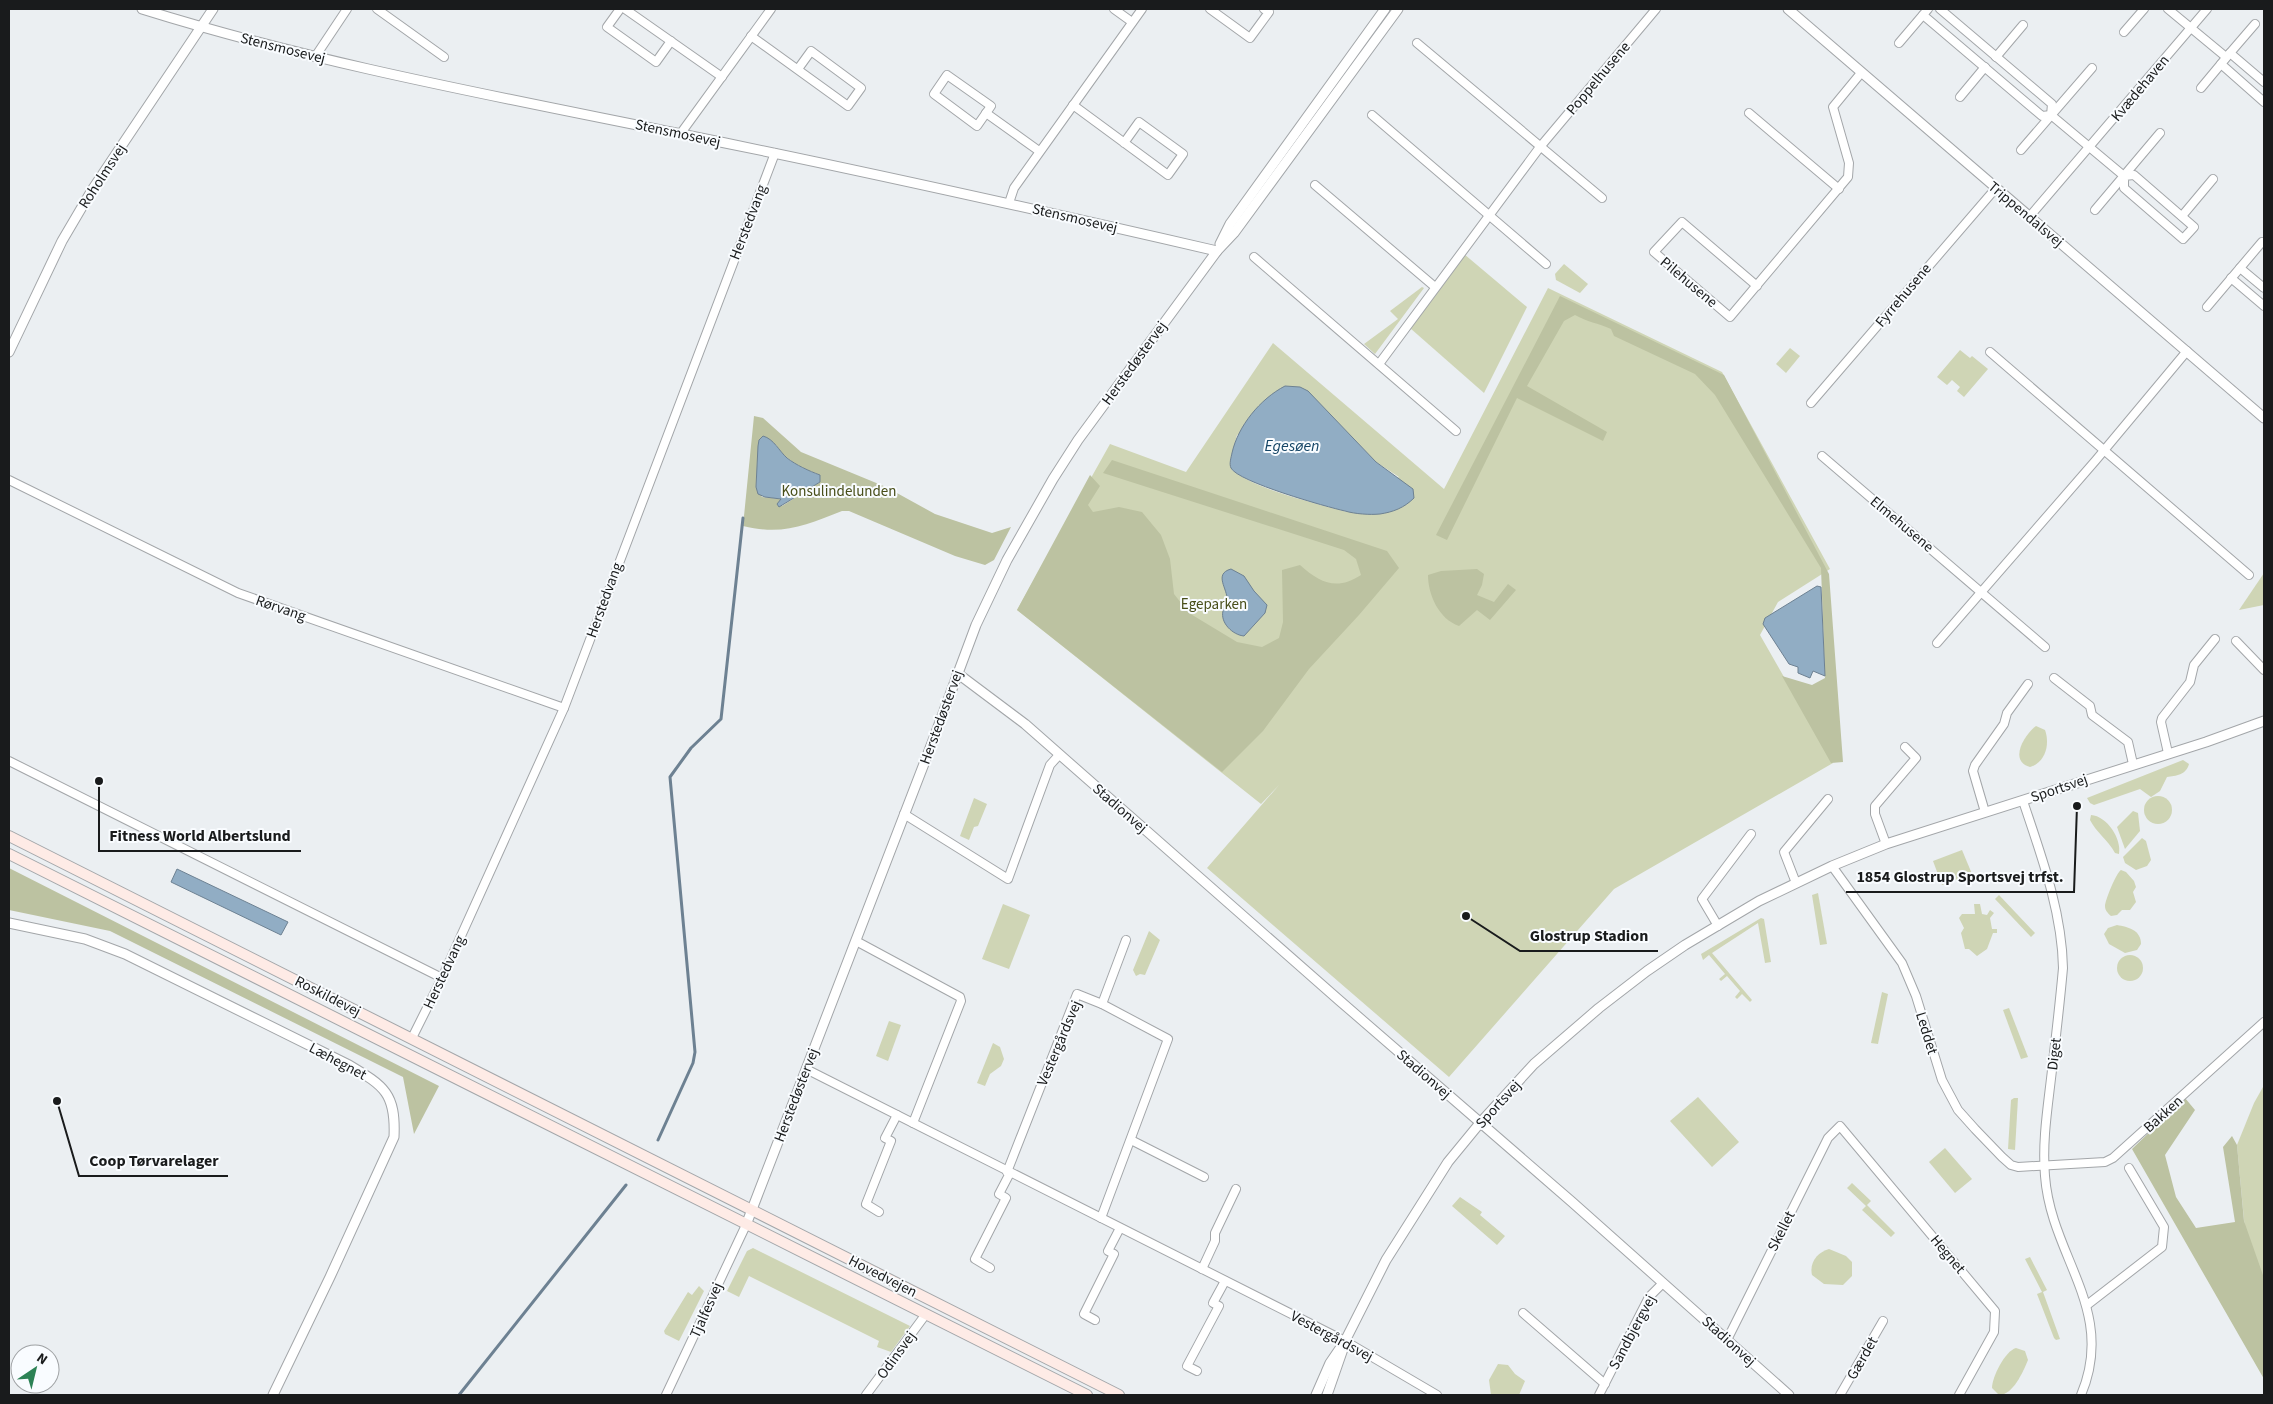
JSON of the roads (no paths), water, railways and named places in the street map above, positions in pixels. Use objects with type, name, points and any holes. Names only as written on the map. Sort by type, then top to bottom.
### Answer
[{"type":"main road","name":"Roskildevej","points":[[9,836],[648,1157]]},
{"type":"main road","name":"Roskildevej","points":[[9,854],[638,1170]]},
{"type":"main road","name":"Hovedvejen","points":[[648,1157],[1120,1395]]},
{"type":"main road","name":"Hovedvejen","points":[[638,1170],[1087,1395]]},
{"type":"street","name":"Stensmosevej","points":[[142,9],[200,27],[315,57],[1009,203],[1217,251]]},
{"type":"street","name":"Roholmsvej","points":[[9,352],[12,337],[62,241],[92,190],[213,9]]},
{"type":"street","points":[[315,57],[347,9]]},
{"type":"street","points":[[377,9],[444,57]]},
{"type":"street","points":[[620,9],[607,27],[656,62],[671,41]]},
{"type":"street","points":[[625,9],[722,77]]},
{"type":"street","points":[[681,134],[771,9]]},
{"type":"street","points":[[1114,9],[1132,22]]},
{"type":"street","points":[[1009,203],[1014,188],[1039,151],[1142,9]]},
{"type":"street","points":[[1210,9],[1250,38],[1269,12],[1264,9]]},
{"type":"street","name":"Herstedøstervej","points":[[1217,251],[1230,224],[1385,9]]},
{"type":"street","name":"Herstedøstervej","points":[[746,1225],[976,625],[1007,560],[1053,479],[1082,434],[1217,251],[1234,233],[1398,9]]},
{"type":"street","name":"Poppelhusene","points":[[1379,364],[1540,147],[1656,9]]},
{"type":"street","name":"Trippendalsvej","points":[[1788,9],[2264,418]]},
{"type":"street","points":[[1940,9],[2052,104],[2051,116]]},
{"type":"street","points":[[2124,32],[2144,9]]},
{"type":"street","points":[[2168,9],[2264,82]]},
{"type":"street","name":"Kvædehaven","points":[[2030,216],[2207,9]]},
{"type":"street","points":[[1899,43],[1926,12],[1985,67],[2042,116],[2051,116],[2124,176],[2134,176],[2182,216],[2194,227],[2184,239],[2124,188],[2124,176]]},
{"type":"street","points":[[2201,88],[2255,24]]},
{"type":"street","points":[[1996,57],[2023,25]]},
{"type":"street","points":[[751,36],[848,106],[860,88],[811,51],[798,69]]},
{"type":"street","points":[[1417,43],[1602,198]]},
{"type":"street","points":[[2221,64],[2264,102]]},
{"type":"street","points":[[1960,97],[1985,67]]},
{"type":"street","points":[[2021,150],[2092,68]]},
{"type":"street","name":"Pilehusene","points":[[1757,286],[1682,222],[1654,252],[1730,317],[1757,286],[1839,189],[1848,177],[1850,170],[1834,111],[1835,103],[1861,72]]},
{"type":"street","points":[[947,75],[991,106],[986,113],[977,126],[934,94],[947,75]]},
{"type":"street","points":[[1073,105],[1124,143],[1168,175],[1183,154],[1139,122],[1124,143]]},
{"type":"street","points":[[986,113],[1039,151]]},
{"type":"street","points":[[1749,113],[1839,189]]},
{"type":"street","points":[[1372,115],[1546,264]]},
{"type":"street","points":[[2095,210],[2160,134]]},
{"type":"street","name":"Herstedvang","points":[[412,1038],[442,978],[564,708],[774,153]]},
{"type":"street","points":[[2182,216],[2213,179]]},
{"type":"street","points":[[1315,185],[1435,287]]},
{"type":"street","name":"Fyrrehusene","points":[[1811,403],[1996,188]]},
{"type":"street","points":[[2206,307],[2262,242]]},
{"type":"street","points":[[1254,257],[1456,431]]},
{"type":"street","points":[[2240,268],[2264,288]]},
{"type":"street","points":[[2231,278],[2264,306]]},
{"type":"street","points":[[1990,352],[2249,575]]},
{"type":"street","points":[[1937,643],[2187,352]]},
{"type":"street","name":"Elmehusene","points":[[1822,456],[1982,591],[2045,647]]},
{"type":"street","name":"Rørvang","points":[[9,480],[238,593],[564,708]]},
{"type":"street","points":[[2168,753],[2161,722],[2162,718],[2190,682],[2194,665],[2215,639]]},
{"type":"street","points":[[2236,641],[2247,650],[2254,661],[2264,670]]},
{"type":"street","name":"Stadionvej","points":[[958,673],[1025,724],[1790,1395]]},
{"type":"street","points":[[2054,678],[2090,706],[2092,715],[2128,742],[2133,764]]},
{"type":"street","points":[[1985,812],[1973,771],[1975,765],[2004,724],[2007,713],[2028,684]]},
{"type":"street","name":"Sportsvej","points":[[1316,1395],[1330,1363],[1345,1341],[1386,1260],[1448,1162],[1480,1122],[1534,1064],[1599,1008],[1685,944],[1759,901],[1832,866],[1886,844],[2023,801],[2264,721]]},
{"type":"street","points":[[1886,844],[1875,814],[1875,806],[1916,758],[1905,747]]},
{"type":"street","points":[[904,814],[1008,879],[1050,765],[1059,754]]},
{"type":"street","points":[[9,761],[442,978]]},
{"type":"street","points":[[1796,883],[1784,852],[1828,799]]},
{"type":"street","name":"Diget","points":[[2023,801],[2055,906],[2063,952],[2061,992],[2044,1138],[2044,1166],[2048,1196],[2054,1220],[2087,1305],[2092,1328],[2092,1354],[2088,1377],[2081,1395]]},
{"type":"street","points":[[1718,926],[1702,899],[1751,834]]},
{"type":"street","name":"Leddet","points":[[1832,866],[1902,963],[1916,996],[1942,1080],[1958,1110],[2002,1158],[2011,1165],[2018,1167],[2044,1166]]},
{"type":"street","name":"Læhegnet","points":[[9,923],[85,939],[125,954],[349,1065],[374,1080],[388,1094],[395,1116],[394,1137],[330,1277],[273,1395]]},
{"type":"street","points":[[1102,1004],[1126,940]]},
{"type":"street","points":[[856,941],[960,997],[961,1001],[913,1123]]},
{"type":"street","name":"Vestergårdsvej","points":[[990,1268],[975,1260],[1006,1198],[999,1194],[1077,994],[1102,1004],[1168,1039],[1102,1218]]},
{"type":"street","name":"Bakken","points":[[2044,1166],[2105,1162],[2113,1158],[2264,1022]]},
{"type":"street","name":"Vestergårdsvej","points":[[806,1069],[1345,1341],[1437,1395]]},
{"type":"street","points":[[879,1212],[866,1204],[891,1141],[885,1138],[897,1115]]},
{"type":"street","name":"Skellet","points":[[1728,1340],[1828,1138],[1840,1126]]},
{"type":"street","name":"Hegnet","points":[[1840,1126],[1984,1295],[1995,1311],[1994,1332],[1959,1395]]},
{"type":"street","points":[[1131,1140],[1204,1177]]},
{"type":"street","points":[[2087,1305],[2162,1247],[2164,1228],[2129,1168]]},
{"type":"street","points":[[1202,1269],[1215,1242],[1215,1234],[1236,1189]]},
{"type":"street","name":"Tjalfesvej","points":[[666,1395],[746,1225]]},
{"type":"street","points":[[1095,1320],[1084,1314],[1114,1254],[1108,1251],[1120,1228]]},
{"type":"street","points":[[1197,1371],[1188,1366],[1219,1306],[1213,1303],[1225,1281]]},
{"type":"street","name":"Sandbjergvej","points":[[1599,1395],[1649,1297],[1662,1283]]},
{"type":"street","name":"Sandbjergvej","points":[[1522,1313],[1604,1384]]},
{"type":"street","name":"Odinsvej","points":[[866,1395],[926,1314]]},
{"type":"street","name":"Gærdet","points":[[1840,1395],[1883,1321]]},
{"type":"street","name":"Sportsvej","points":[[1327,1395],[1345,1341]]},
{"type":"water","name":"Egesøen","points":[[1285,386],[1300,387],[1308,391],[1376,462],[1413,489],[1414,498],[1402,507],[1389,512],[1358,514],[1335,509],[1265,487],[1237,474],[1231,468],[1230,463],[1239,433],[1251,414],[1267,398]]},
{"type":"water","points":[[763,436],[773,442],[791,461],[820,475],[820,482],[779,507],[777,504],[781,499],[758,494],[756,487],[758,446],[759,440]]},
{"type":"water","points":[[1231,569],[1244,576],[1267,605],[1265,613],[1244,636],[1228,628],[1223,620],[1223,608],[1227,596],[1222,578],[1226,571]]},
{"type":"water","points":[[1817,586],[1821,587],[1825,676],[1813,671],[1810,678],[1798,673],[1798,667],[1789,664],[1763,624],[1765,618]]},
{"type":"water","points":[[177,869],[288,922],[281,935],[171,882]]},
{"type":"waterway","points":[[658,1140],[693,1063],[695,1052],[670,777],[691,748],[721,719],[743,518]]},
{"type":"waterway","points":[[459,1395],[626,1185]]},
{"type":"place","name":"Fitness World Albertslund","points":[[99,781]]},
{"type":"place","name":"1854 Glostrup Sportsvej trfst.","points":[[2077,806]]},
{"type":"place","name":"Glostrup Stadion","points":[[1466,916]]},
{"type":"place","name":"Coop Tørvarelager","points":[[57,1101]]},
{"type":"park label","name":"Konsulindelunden","points":[[839,491]]},
{"type":"park label","name":"Egeparken","points":[[1214,604]]}]
